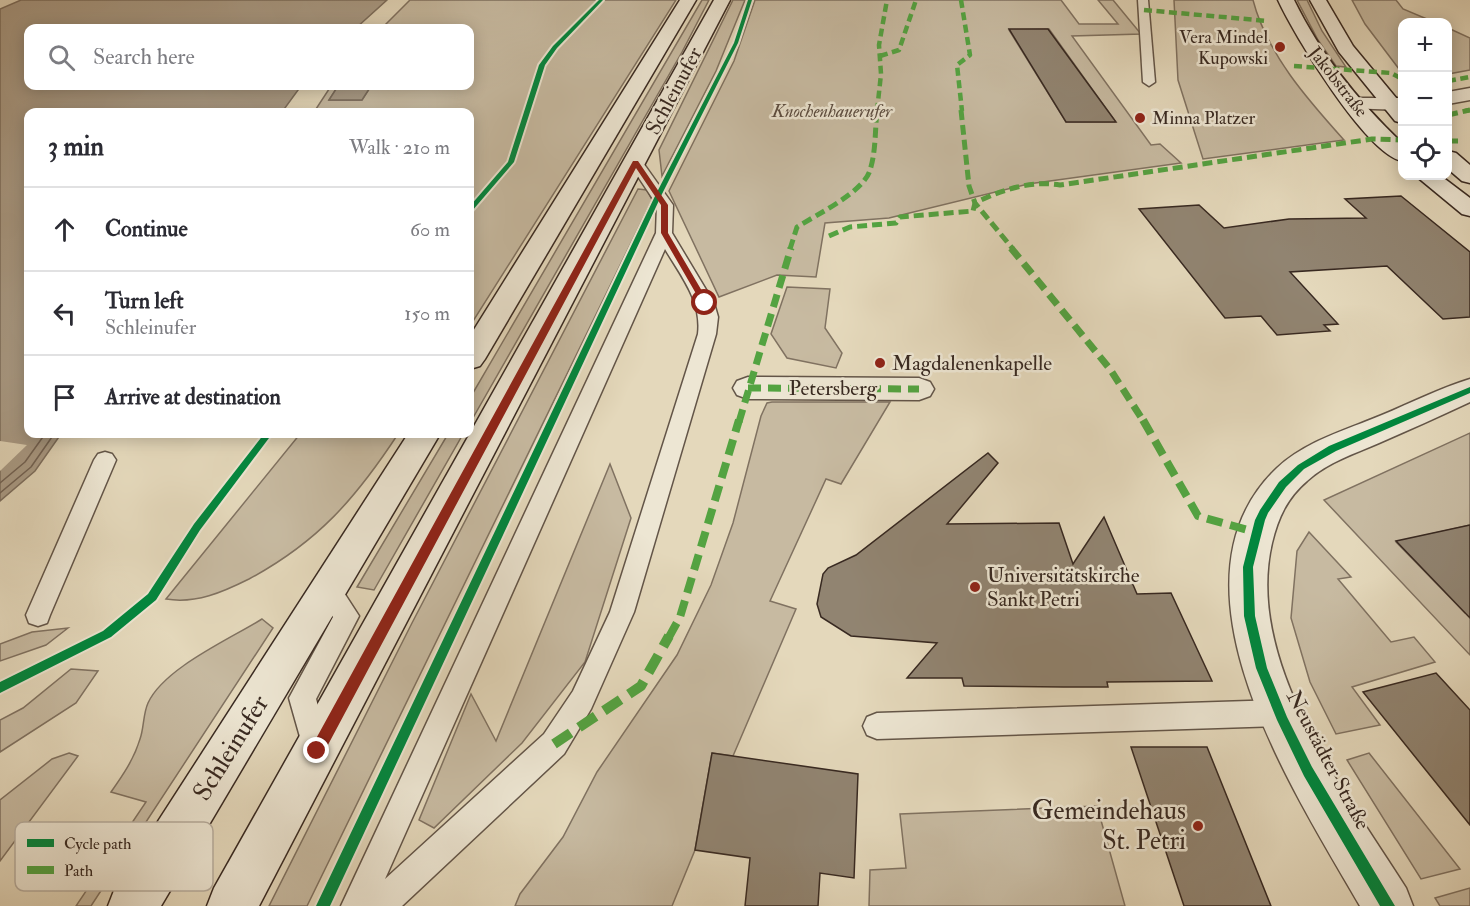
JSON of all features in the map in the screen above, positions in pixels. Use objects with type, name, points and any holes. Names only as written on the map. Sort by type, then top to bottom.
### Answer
[{"type":"main road","name":"Schleinufer","points":[[474,352],[688,0]]},
{"type":"main road","name":"Schleinufer","points":[[232,906],[636,163],[722,0]]},
{"type":"main road","name":"Jakobstraße","points":[[1286,0],[1309,45],[1353,104],[1398,151]]},
{"type":"main road","name":"Jakobstraße","points":[[1318,0],[1345,48],[1398,109]]},
{"type":"main road","points":[[1452,97],[1470,94]]},
{"type":"main road","points":[[1353,104],[1398,109]]},
{"type":"main road","points":[[1452,161],[1470,176]]},
{"type":"main road","points":[[1432,180],[1470,209]]},
{"type":"main road","name":"Petersberg","points":[[748,388],[919,388]]},
{"type":"main road","name":"Neustädter Straße","points":[[1388,906],[1289,735],[1254,640],[1245,590],[1247,565],[1255,532],[1268,504],[1281,485],[1301,466],[1326,452],[1470,390]]},
{"type":"main road","name":"Schleinufer","points":[[185,822],[422,438]]},
{"type":"main road","name":"Schleinufer","points":[[133,906],[142,891]]},
{"type":"lane","points":[[1143,0],[1149,82]]},
{"type":"lane","points":[[357,906],[664,233],[665,205],[636,163]]},
{"type":"lane","points":[[379,906],[554,744],[586,691],[614,632],[628,593],[708,326],[705,303],[664,233]]},
{"type":"lane","points":[[38,615],[105,460]]},
{"type":"lane","name":"Schleinufer","points":[[317,751],[302,698],[347,616],[328,589]]},
{"type":"lane","points":[[877,726],[1280,713]]},
{"type":"green space","points":[[410,0],[676,0],[474,320],[474,108],[317,108],[328,90],[335,90],[329,100],[362,100],[368,90],[474,90],[474,24],[386,24]]},
{"type":"green space","points":[[702,0],[709,0],[682,52],[474,416],[474,391]]},
{"type":"green space","points":[[733,0],[745,0],[716,71],[662,176],[659,150]]},
{"type":"green space","name":"Knochenhauerufer","points":[[755,0],[1061,0],[1079,24],[1118,24],[1098,0],[1113,0],[1141,34],[1072,36],[1151,145],[1160,144],[1181,163],[1028,184],[889,218],[825,223],[816,277],[777,275],[719,297],[669,191],[734,61]],"holes":[[[1049,29],[1115,121],[1066,122],[1009,30]]]},
{"type":"green space","points":[[1174,0],[1253,0],[1259,20],[1278,57],[1303,92],[1344,140],[1203,159],[1178,80]]},
{"type":"green space","points":[[1297,0],[1307,0],[1322,31],[1346,67],[1336,66],[1318,40]]},
{"type":"green space","points":[[1352,0],[1396,0],[1403,9],[1424,18],[1398,18],[1398,68],[1365,24]]},
{"type":"green space","points":[[1452,30],[1470,38],[1470,70],[1452,73]]},
{"type":"green space","points":[[638,189],[647,190],[652,200],[307,906],[269,906],[412,623]]},
{"type":"green space","points":[[787,287],[830,289],[825,328],[842,353],[836,368],[787,358],[771,334]]},
{"type":"green space","points":[[890,402],[841,484],[826,479],[770,601],[796,609],[733,756],[712,753],[695,850],[672,906],[515,906],[520,894],[563,837],[597,772],[677,655],[711,585],[733,523],[761,416],[767,403]]},
{"type":"green space","points":[[1470,433],[1470,525],[1396,542],[1465,613],[1470,612],[1470,655],[1324,500]]},
{"type":"green space","points":[[297,438],[395,438],[367,478],[334,517],[295,550],[249,579],[219,592],[188,600],[166,599]]},
{"type":"green space","points":[[446,438],[461,438],[374,590],[357,587]]},
{"type":"green space","points":[[610,464],[631,518],[585,662],[522,743],[434,828],[419,820],[471,694],[496,741]]},
{"type":"green space","points":[[1309,532],[1351,577],[1338,579],[1391,642],[1414,637],[1435,662],[1352,687],[1380,725],[1336,734],[1310,682],[1291,618],[1297,551]]},
{"type":"green space","points":[[262,619],[273,628],[146,822],[133,822],[146,802],[111,792],[135,753],[146,707],[156,690],[168,678],[216,645]]},
{"type":"green space","points":[[68,628],[46,645],[0,661],[0,644],[32,632]]},
{"type":"green space","points":[[71,669],[98,671],[76,703],[0,752],[0,720],[23,708]]},
{"type":"green space","points":[[69,753],[78,756],[29,822],[15,822],[15,841],[0,861],[0,800],[52,759]]},
{"type":"green space","points":[[1369,753],[1460,869],[1421,879],[1347,760]]},
{"type":"green space","points":[[1097,806],[1125,906],[869,906],[870,870],[906,868],[900,814]]},
{"type":"green space","points":[[1470,888],[1470,906],[1440,906],[1435,898]]},
{"type":"green space","points":[[86,891],[101,891],[91,906],[76,906]]},
{"type":"water","points":[[21,0],[387,0],[360,24],[24,24],[24,90],[298,90],[285,108],[24,108],[24,438],[58,438],[35,471],[0,501],[0,9]]},
{"type":"water","points":[[335,90],[368,90],[362,100],[329,100]]},
{"type":"pier","points":[[0,441],[27,445],[0,471]]},
{"type":"building","points":[[1009,29],[1048,29],[1116,122],[1066,122]]},
{"type":"building","points":[[1401,196],[1470,252],[1470,317],[1443,319],[1387,266],[1290,272],[1338,324],[1324,325],[1330,331],[1277,335],[1261,316],[1225,318],[1139,209],[1199,205],[1224,228],[1289,219],[1366,218],[1345,199]]},
{"type":"building","name":"Universitätskirche Sankt Petri","points":[[988,453],[998,463],[947,524],[1059,523],[1073,564],[1104,517],[1137,594],[1171,593],[1212,681],[1107,682],[1108,687],[1064,687],[964,686],[962,678],[907,678],[937,643],[851,636],[821,617],[817,604],[823,574],[828,568],[856,555]]},
{"type":"building","points":[[1470,525],[1470,618],[1396,541]]},
{"type":"building","points":[[1436,673],[1470,710],[1470,825],[1363,692]]},
{"type":"building","name":"Gemeindehaus St. Petri","points":[[1131,747],[1207,747],[1271,906],[1184,906]]},
{"type":"building","points":[[712,753],[858,774],[854,878],[820,873],[818,906],[745,906],[750,858],[695,850]]},
{"type":"marked path","points":[[554,744],[641,686],[680,617],[797,227],[837,203],[859,186],[870,172],[881,74],[879,45],[887,0]]},
{"type":"marked path","points":[[880,56],[899,50],[916,0]]},
{"type":"marked path","points":[[961,0],[970,55],[957,65],[969,186],[975,203],[1110,369],[1160,447],[1198,516],[1255,532]]},
{"type":"marked path","points":[[1144,10],[1268,21]]},
{"type":"marked path","points":[[1294,66],[1391,73],[1398,77]]},
{"type":"marked path","points":[[1452,80],[1470,77]]},
{"type":"marked path","points":[[1452,114],[1470,110]]},
{"type":"marked path","points":[[829,236],[850,227],[896,223],[900,217],[973,211],[975,203],[1005,191],[1029,185],[1041,183],[1060,185],[1372,139],[1398,140]]},
{"type":"marked path","points":[[1452,141],[1461,141]]},
{"type":"marked path","points":[[748,388],[919,389]]},
{"type":"cycle path","points":[[474,205],[511,162],[542,65],[555,47],[601,0]]},
{"type":"cycle path","points":[[323,906],[659,194],[736,43],[750,0]]},
{"type":"cycle path","points":[[1388,906],[1308,771],[1282,720],[1262,668],[1249,616],[1248,567],[1260,520],[1272,498],[1294,472],[1332,449],[1470,390]]},
{"type":"cycle path","points":[[0,688],[107,634],[152,597],[197,527],[265,438]]},
{"type":"place","name":"Vera Mindel Kupowski","points":[[1280,47]]},
{"type":"place","name":"Minna Platzer","points":[[1140,118]]},
{"type":"place","name":"Magdalenenkapelle","points":[[880,363]]},
{"type":"place","name":"Universitätskirche Sankt Petri","points":[[975,587]]},
{"type":"place","name":"Gemeindehaus St. Petri","points":[[1198,826]]},
{"type":"route","points":[[317,751],[636,163],[665,205],[664,233],[705,303]]}]
